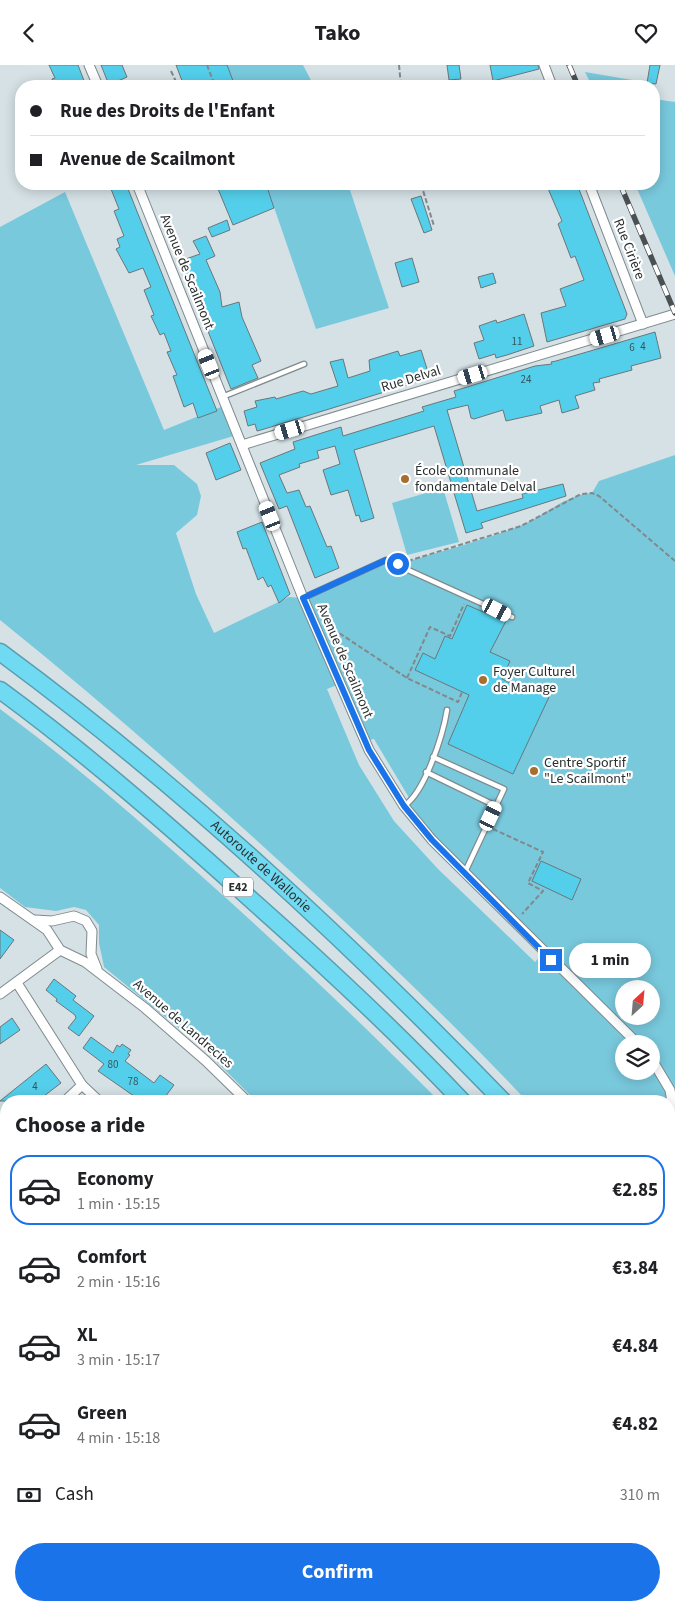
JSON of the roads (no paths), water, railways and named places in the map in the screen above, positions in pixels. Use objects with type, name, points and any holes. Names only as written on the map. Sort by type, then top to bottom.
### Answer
[{"type":"highway","name":"Autoroute de Wallonie","points":[[0,652],[110,737],[257,862],[335,933],[497,1095]]},
{"type":"highway","name":"E42","points":[[0,690],[91,761],[230,880],[305,948],[456,1095]]},
{"type":"street","points":[[89,65],[95,80]]},
{"type":"street","points":[[544,65],[550,80]]},
{"type":"street","name":"Avenue de Scailmont","points":[[139,190],[303,598],[369,750],[404,806],[432,840],[464,874],[629,1035]]},
{"type":"street","name":"Rue Cirière","points":[[591,190],[643,324]]},
{"type":"street","name":"Rue Delval","points":[[242,445],[675,314]]},
{"type":"street","points":[[0,897],[47,930],[62,951],[70,954],[82,952],[90,944]]},
{"type":"street","points":[[33,920],[43,921],[74,916],[86,921],[92,931],[91,954],[98,971]]},
{"type":"street","points":[[55,941],[55,929],[62,919]]},
{"type":"street","points":[[0,994],[62,951]]},
{"type":"street","name":"Avenue de Landrecies","points":[[62,951],[78,957],[98,971],[186,1043],[241,1095]]},
{"type":"street","points":[[17,983],[82,1085],[93,1095]]},
{"type":"street","points":[[660,1074],[670,1090],[671,1095]]},
{"type":"street","points":[[71,1095],[82,1085]]},
{"type":"lane","points":[[222,397],[304,364]]},
{"type":"lane","points":[[303,598],[386,560],[468,595],[512,617]]},
{"type":"lane","points":[[404,806],[416,795],[440,742],[447,710]]},
{"type":"lane","points":[[433,757],[504,789],[464,874]]},
{"type":"lane","points":[[426,772],[496,806]]},
{"type":"railway","points":[[569,65],[575,80]]},
{"type":"railway","points":[[623,190],[675,313]]},
{"type":"place","name":"École communale fondamentale Delval","points":[[405,479]]},
{"type":"place","name":"Foyer Culturel de Manage","points":[[483,680]]},
{"type":"place","name":"Centre Sportif \"Le Scailmont\"","points":[[534,771]]}]
